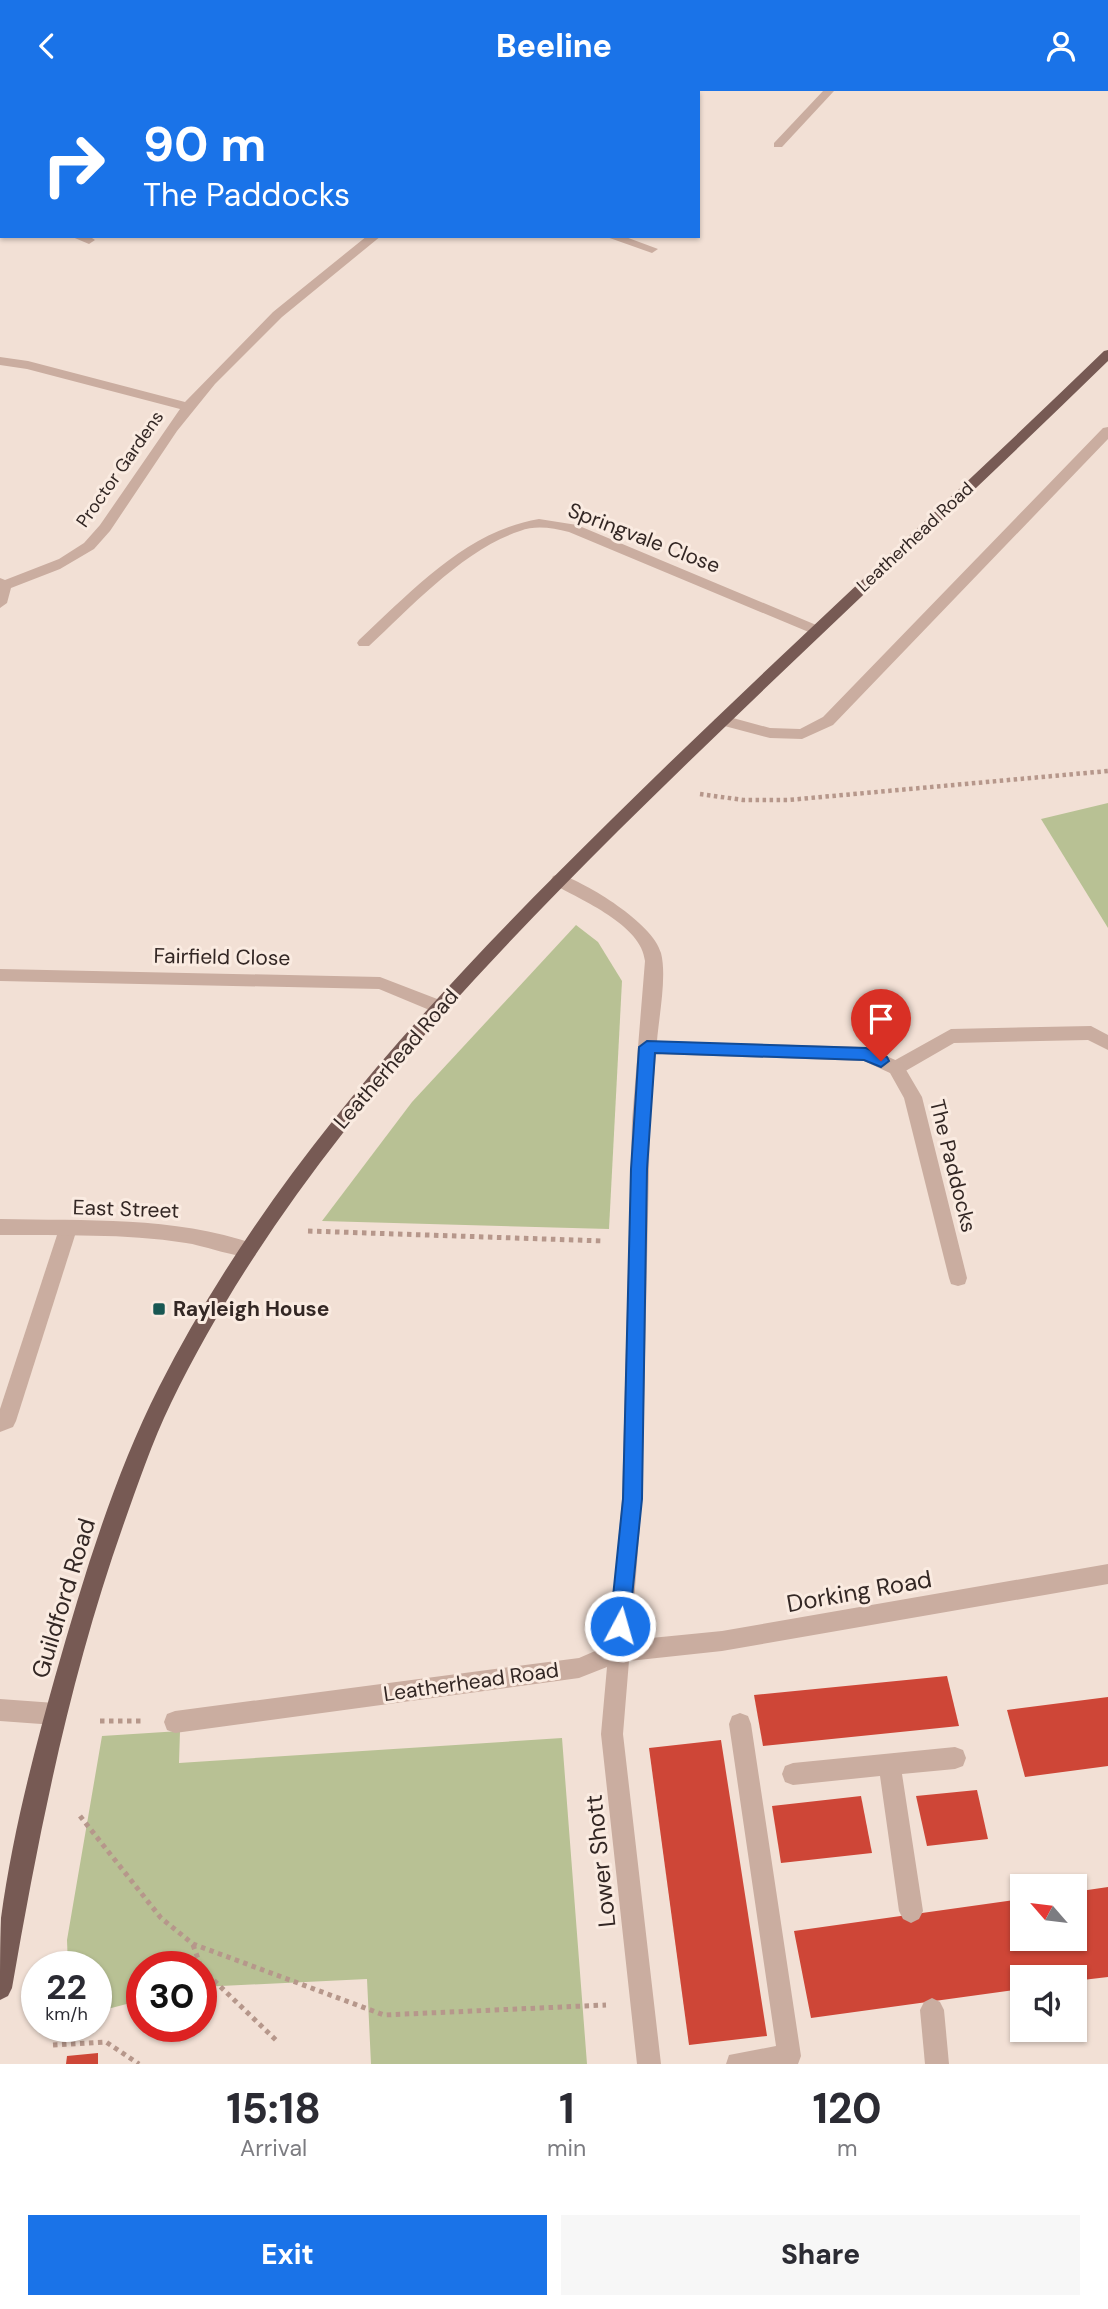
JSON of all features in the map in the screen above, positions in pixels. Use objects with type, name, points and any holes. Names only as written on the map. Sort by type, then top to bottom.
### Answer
[{"type":"main road","name":"Leatherhead Road","points":[[248,1250],[310,1162],[376,1078],[559,880],[816,629],[1108,354]]},
{"type":"main road","name":"Guildford Road","points":[[0,1988],[21,1866],[55,1714],[91,1592],[156,1415],[248,1250]]},
{"type":"street","points":[[778,145],[829,91]]},
{"type":"street","points":[[82,238],[89,240]]},
{"type":"street","name":"Proctor Gardens","points":[[0,603],[2,584],[57,565],[85,550],[103,531],[160,443],[236,351],[287,303],[372,238]]},
{"type":"street","points":[[616,238],[652,249]]},
{"type":"street","name":"Proctor Gardens","points":[[0,361],[28,365],[188,407]]},
{"type":"street","points":[[722,720],[771,733],[802,734],[828,721],[1108,431]]},
{"type":"street","points":[[1092,448],[1108,454]]},
{"type":"street","name":"Springvale Close","points":[[364,643],[453,564],[511,529],[539,523],[572,528],[816,629]]},
{"type":"street","points":[[559,880],[628,922],[643,934],[653,951],[654,972],[641,1121],[632,1499],[617,1652]]},
{"type":"street","name":"Fairfield Close","points":[[0,975],[380,983],[439,1007]]},
{"type":"street","points":[[647,1047],[866,1054],[896,1068],[951,1035],[1091,1033],[1108,1043]]},
{"type":"street","name":"The Paddocks","points":[[896,1068],[913,1097],[958,1278]]},
{"type":"street","name":"East Street","points":[[0,1227],[184,1233],[220,1240],[248,1250]]},
{"type":"street","points":[[0,1423],[6,1421],[68,1229]]},
{"type":"street","name":"Dorking Road","points":[[617,1652],[722,1641],[1108,1574]]},
{"type":"street","name":"Leatherhead Road","points":[[175,1722],[579,1668],[617,1652]]},
{"type":"street","name":"Lower Shott","points":[[617,1652],[612,1734],[649,2064]]},
{"type":"street","points":[[0,1710],[55,1714]]},
{"type":"street","points":[[738,2064],[789,2056],[740,1724]]},
{"type":"street","points":[[793,1775],[955,1758]]},
{"type":"street","points":[[890,1766],[911,1911]]},
{"type":"street","points":[[932,2010],[937,2064]]},
{"type":"path","points":[[701,794],[743,800],[788,800],[1108,771]]},
{"type":"path","points":[[308,1231],[637,1242]]},
{"type":"path","points":[[100,1721],[175,1722]]},
{"type":"path","points":[[80,1817],[161,1918],[193,1944],[384,2015],[642,2004]]},
{"type":"path","points":[[193,1944],[195,1951]]},
{"type":"path","points":[[217,1983],[278,2042]]},
{"type":"path","points":[[53,2045],[106,2042],[139,2064]]},
{"type":"green space","points":[[1108,803],[1108,928],[1041,819]]},
{"type":"green space","points":[[576,925],[598,942],[622,981],[609,1229],[322,1221],[412,1102]]},
{"type":"green space","points":[[180,1731],[179,1763],[562,1738],[587,2064],[371,2064],[367,1979],[217,1986],[217,1951],[126,1951],[126,2004],[112,2008],[112,1951],[67,1951],[67,1940],[102,1736]]},
{"type":"building","points":[[947,1676],[959,1726],[763,1746],[754,1695]]},
{"type":"building","points":[[1108,1697],[1108,1766],[1025,1777],[1007,1710]]},
{"type":"building","points":[[721,1740],[767,2036],[689,2045],[649,1748]]},
{"type":"building","points":[[977,1790],[988,1839],[927,1846],[916,1796]]},
{"type":"building","points":[[861,1796],[872,1853],[781,1863],[772,1806]]},
{"type":"building","points":[[1108,1887],[1108,1977],[1087,1979],[1087,1965],[1010,1965],[1010,1991],[811,2018],[794,1931],[1010,1901],[1010,1951],[1087,1951],[1087,1890]]},
{"type":"building","points":[[98,2053],[98,2064],[66,2064],[67,2056]]},
{"type":"place","name":"Rayleigh House","points":[[159,1309]]},
{"type":"route","points":[[620,1626],[632,1499],[639,1169],[647,1047],[866,1054],[881,1061]]}]
